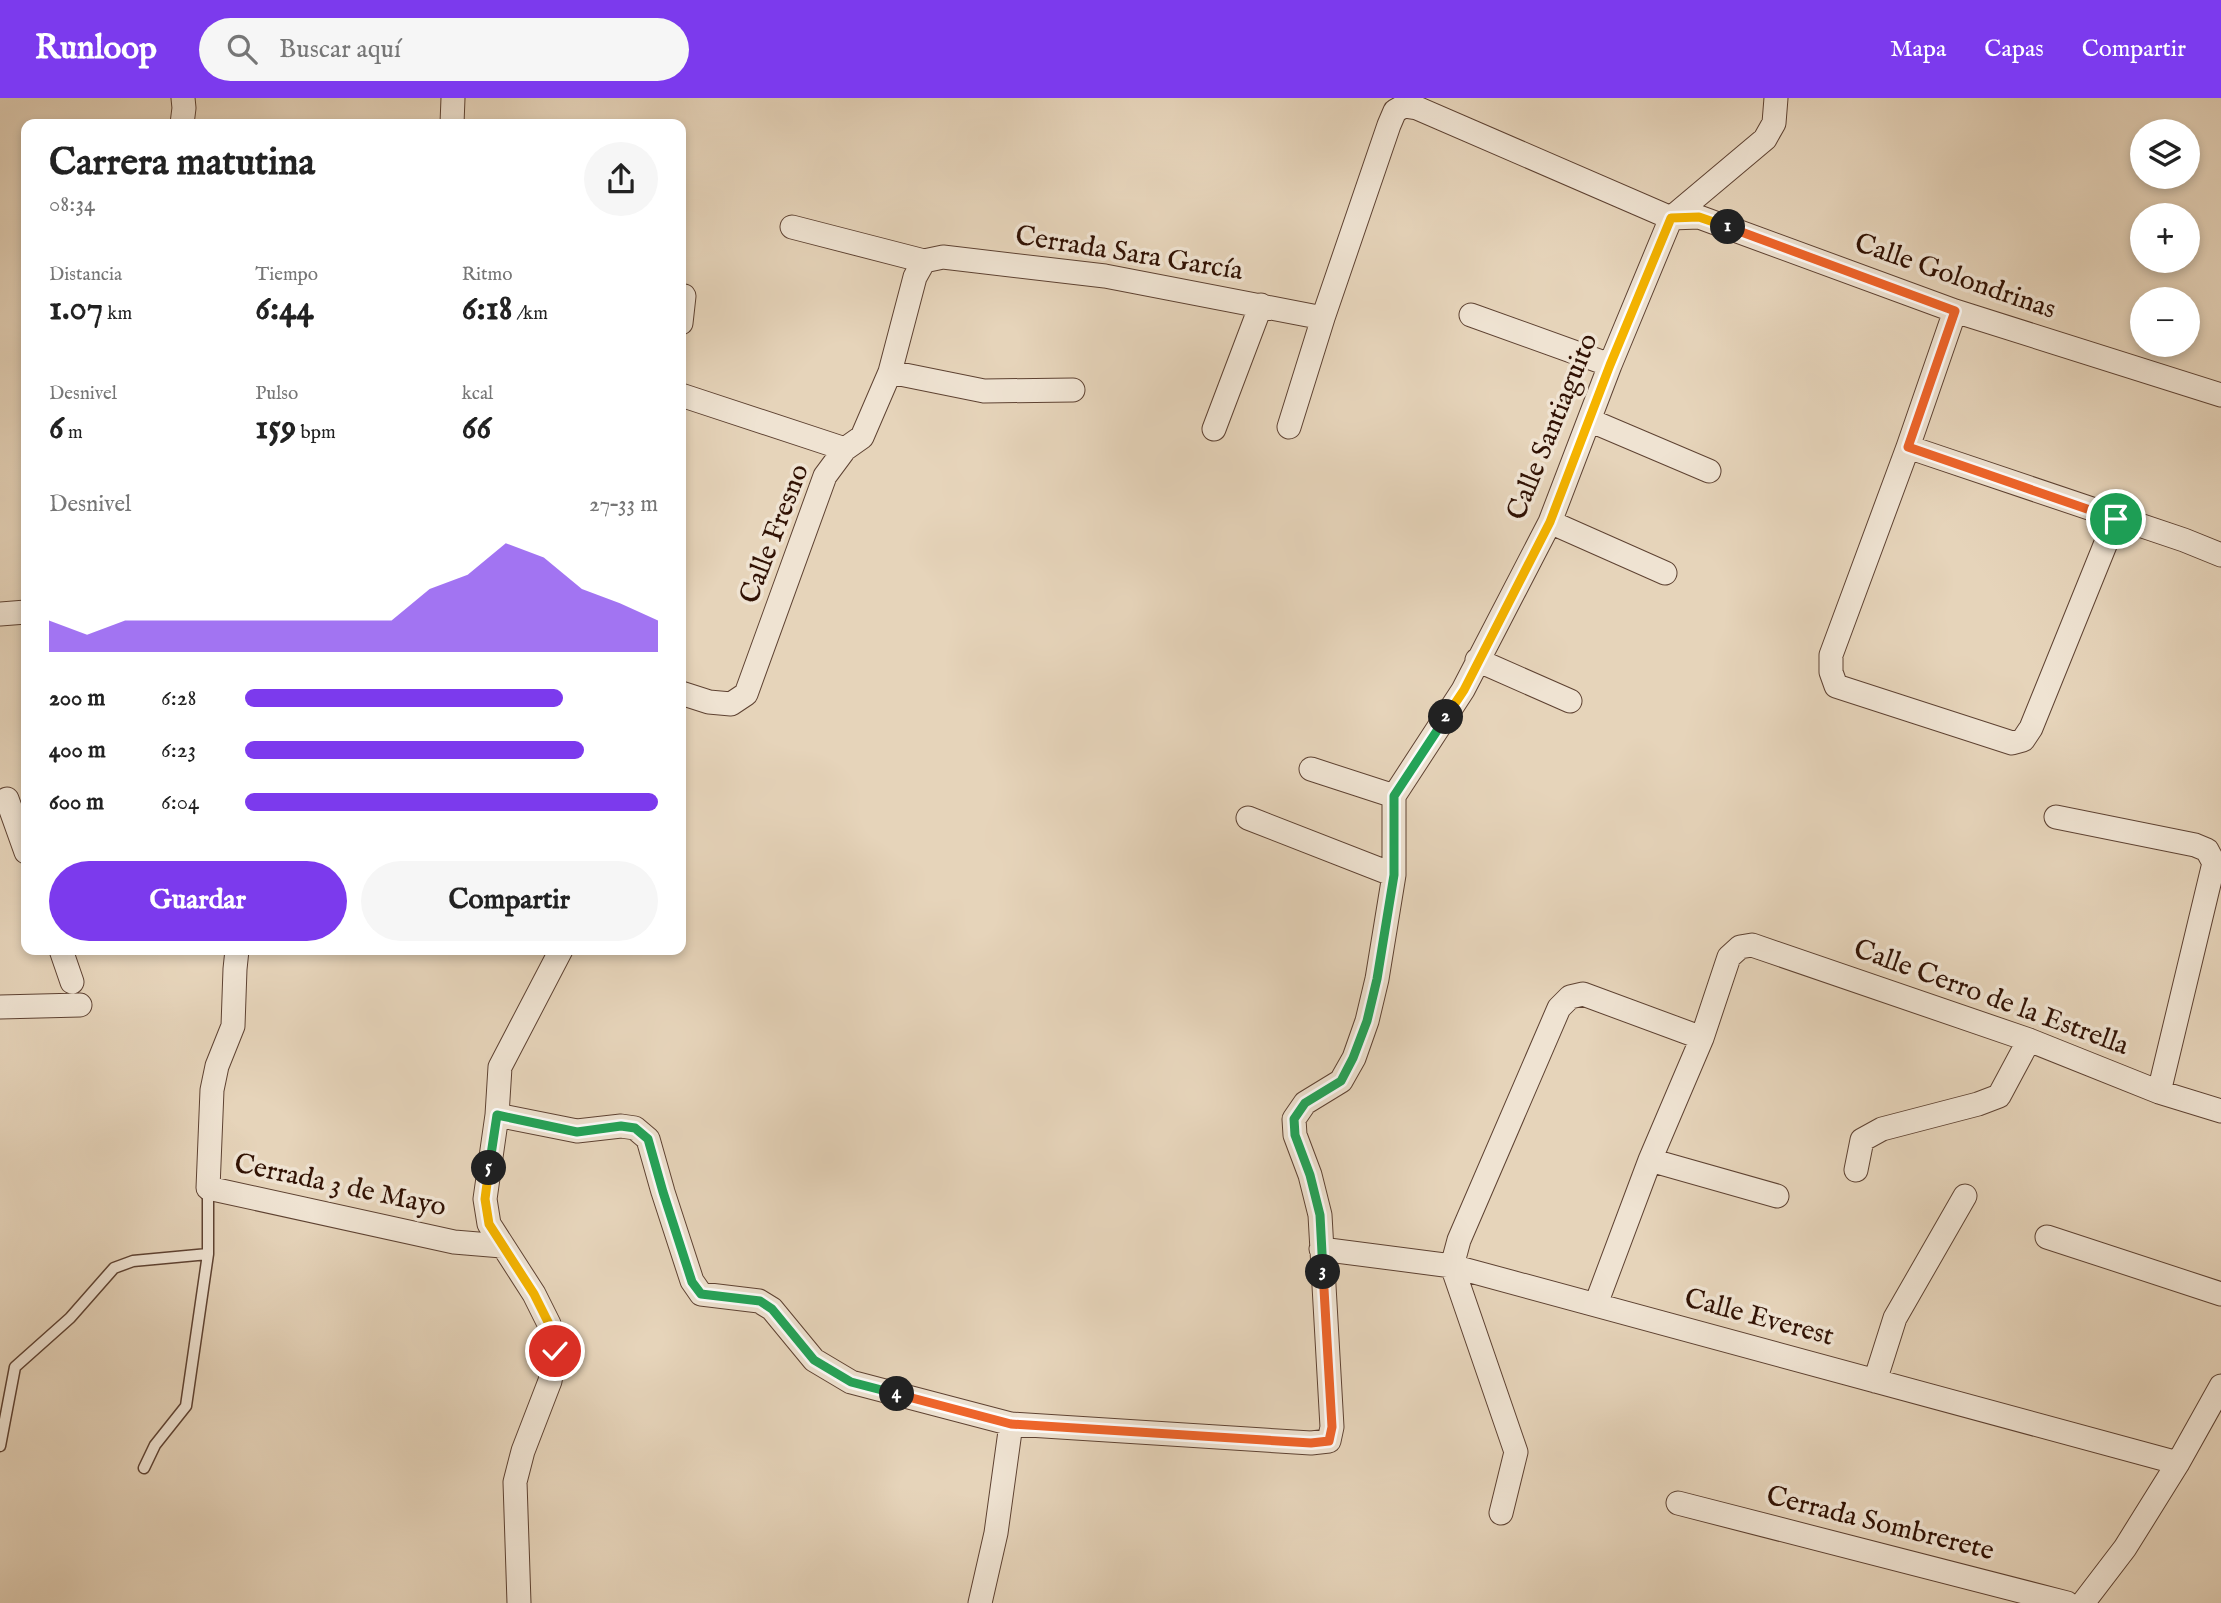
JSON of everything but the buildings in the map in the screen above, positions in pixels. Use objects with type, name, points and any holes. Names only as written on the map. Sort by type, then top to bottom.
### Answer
[{"type":"street","points":[[182,119],[183,98]]},
{"type":"street","points":[[452,119],[453,98]]},
{"type":"street","name":"Calle Santiaguito","points":[[1394,796],[1464,690],[1550,522],[1610,365],[1671,218],[1765,139],[1774,122],[1776,98]]},
{"type":"street","points":[[1289,426],[1323,318],[1395,111],[1405,106],[1417,108],[1671,218]]},
{"type":"street","name":"Calle Golondrinas","points":[[1671,218],[1699,217],[1955,311],[2221,396]]},
{"type":"street","name":"Cerrada Sara García","points":[[792,227],[924,261],[943,257],[1105,276],[1323,318]]},
{"type":"street","name":"Calle Fresno","points":[[686,695],[709,702],[731,704],[746,694],[825,476],[845,449],[862,437],[890,372],[915,277],[924,261]]},
{"type":"street","points":[[1214,429],[1261,305]]},
{"type":"street","points":[[1955,311],[1831,655],[1831,672],[1836,686],[2012,743],[2023,740],[2031,729],[2116,519]]},
{"type":"street","points":[[1471,315],[1610,365]]},
{"type":"street","points":[[890,372],[985,391],[1073,390]]},
{"type":"street","points":[[686,397],[845,449]]},
{"type":"street","points":[[1589,420],[1709,471]]},
{"type":"street","points":[[1908,447],[2184,540],[2221,555]]},
{"type":"street","points":[[1550,522],[1665,573]]},
{"type":"street","points":[[0,614],[21,612]]},
{"type":"street","points":[[1477,660],[1570,701]]},
{"type":"street","points":[[497,1115],[577,1132],[621,1126],[635,1128],[648,1139],[692,1282],[701,1294],[760,1301],[772,1309],[814,1360],[851,1382],[1011,1424],[1311,1443],[1329,1441],[1332,1427],[1320,1215],[1310,1175],[1295,1135],[1294,1119],[1305,1103],[1341,1081],[1367,1021],[1377,979],[1394,875],[1394,796],[1311,769]]},
{"type":"street","points":[[11,799],[21,834]]},
{"type":"street","points":[[2056,817],[2196,845],[2207,850],[2214,863],[2160,1091]]},
{"type":"street","points":[[1248,818],[1394,875]]},
{"type":"street","name":"Calle Cerro de la Estrella","points":[[1702,1038],[1729,957],[1740,947],[1752,945],[2029,1040],[2160,1091],[2221,1111]]},
{"type":"street","points":[[63,955],[72,982]]},
{"type":"street","points":[[208,1188],[212,1090],[217,1066],[233,1026],[237,955]]},
{"type":"street","points":[[519,1603],[515,1482],[523,1451],[550,1381],[555,1351],[549,1324],[534,1294],[489,1224],[485,1199],[497,1115],[500,1067],[558,955]]},
{"type":"street","points":[[1501,1513],[1516,1452],[1452,1266],[1459,1240],[1559,1008],[1570,997],[1583,994],[1702,1038],[1650,1160],[1596,1304]]},
{"type":"street","points":[[0,1007],[80,1005]]},
{"type":"street","points":[[1856,1170],[1862,1140],[1882,1129],[1999,1096],[2029,1040]]},
{"type":"street","points":[[1650,1160],[1777,1196]]},
{"type":"street","name":"Cerrada 3 de Mayo","points":[[208,1188],[454,1241],[502,1245]]},
{"type":"street","points":[[1875,1381],[1895,1318],[1965,1196]]},
{"type":"street","points":[[2047,1237],[2221,1294]]},
{"type":"street","name":"Calle Everest","points":[[1321,1249],[1452,1266],[2178,1463]]},
{"type":"street","points":[[2083,1603],[2125,1548],[2178,1463],[2221,1386]]},
{"type":"street","points":[[980,1603],[996,1533],[1011,1424]]},
{"type":"street","name":"Cerrada Sombrerete","points":[[1678,1503],[2067,1603]]},
{"type":"lane","points":[[144,1468],[155,1445],[187,1406],[208,1254],[208,1188]]},
{"type":"lane","points":[[0,1446],[15,1367],[70,1318],[114,1268],[133,1261],[208,1254]]},
{"type":"route","points":[[555,1351],[549,1324],[534,1294],[489,1224],[485,1199],[497,1115],[577,1132],[621,1126],[635,1128],[648,1139],[692,1282],[701,1294],[760,1301],[772,1309],[814,1360],[851,1382],[1011,1424],[1311,1443],[1329,1441],[1332,1427],[1320,1215],[1310,1175],[1295,1135],[1294,1119],[1305,1103],[1341,1081],[1367,1021],[1377,979],[1394,875],[1394,796],[1464,690],[1550,522],[1610,365],[1671,218],[1699,217],[1955,311],[1908,447],[2116,519]]}]
